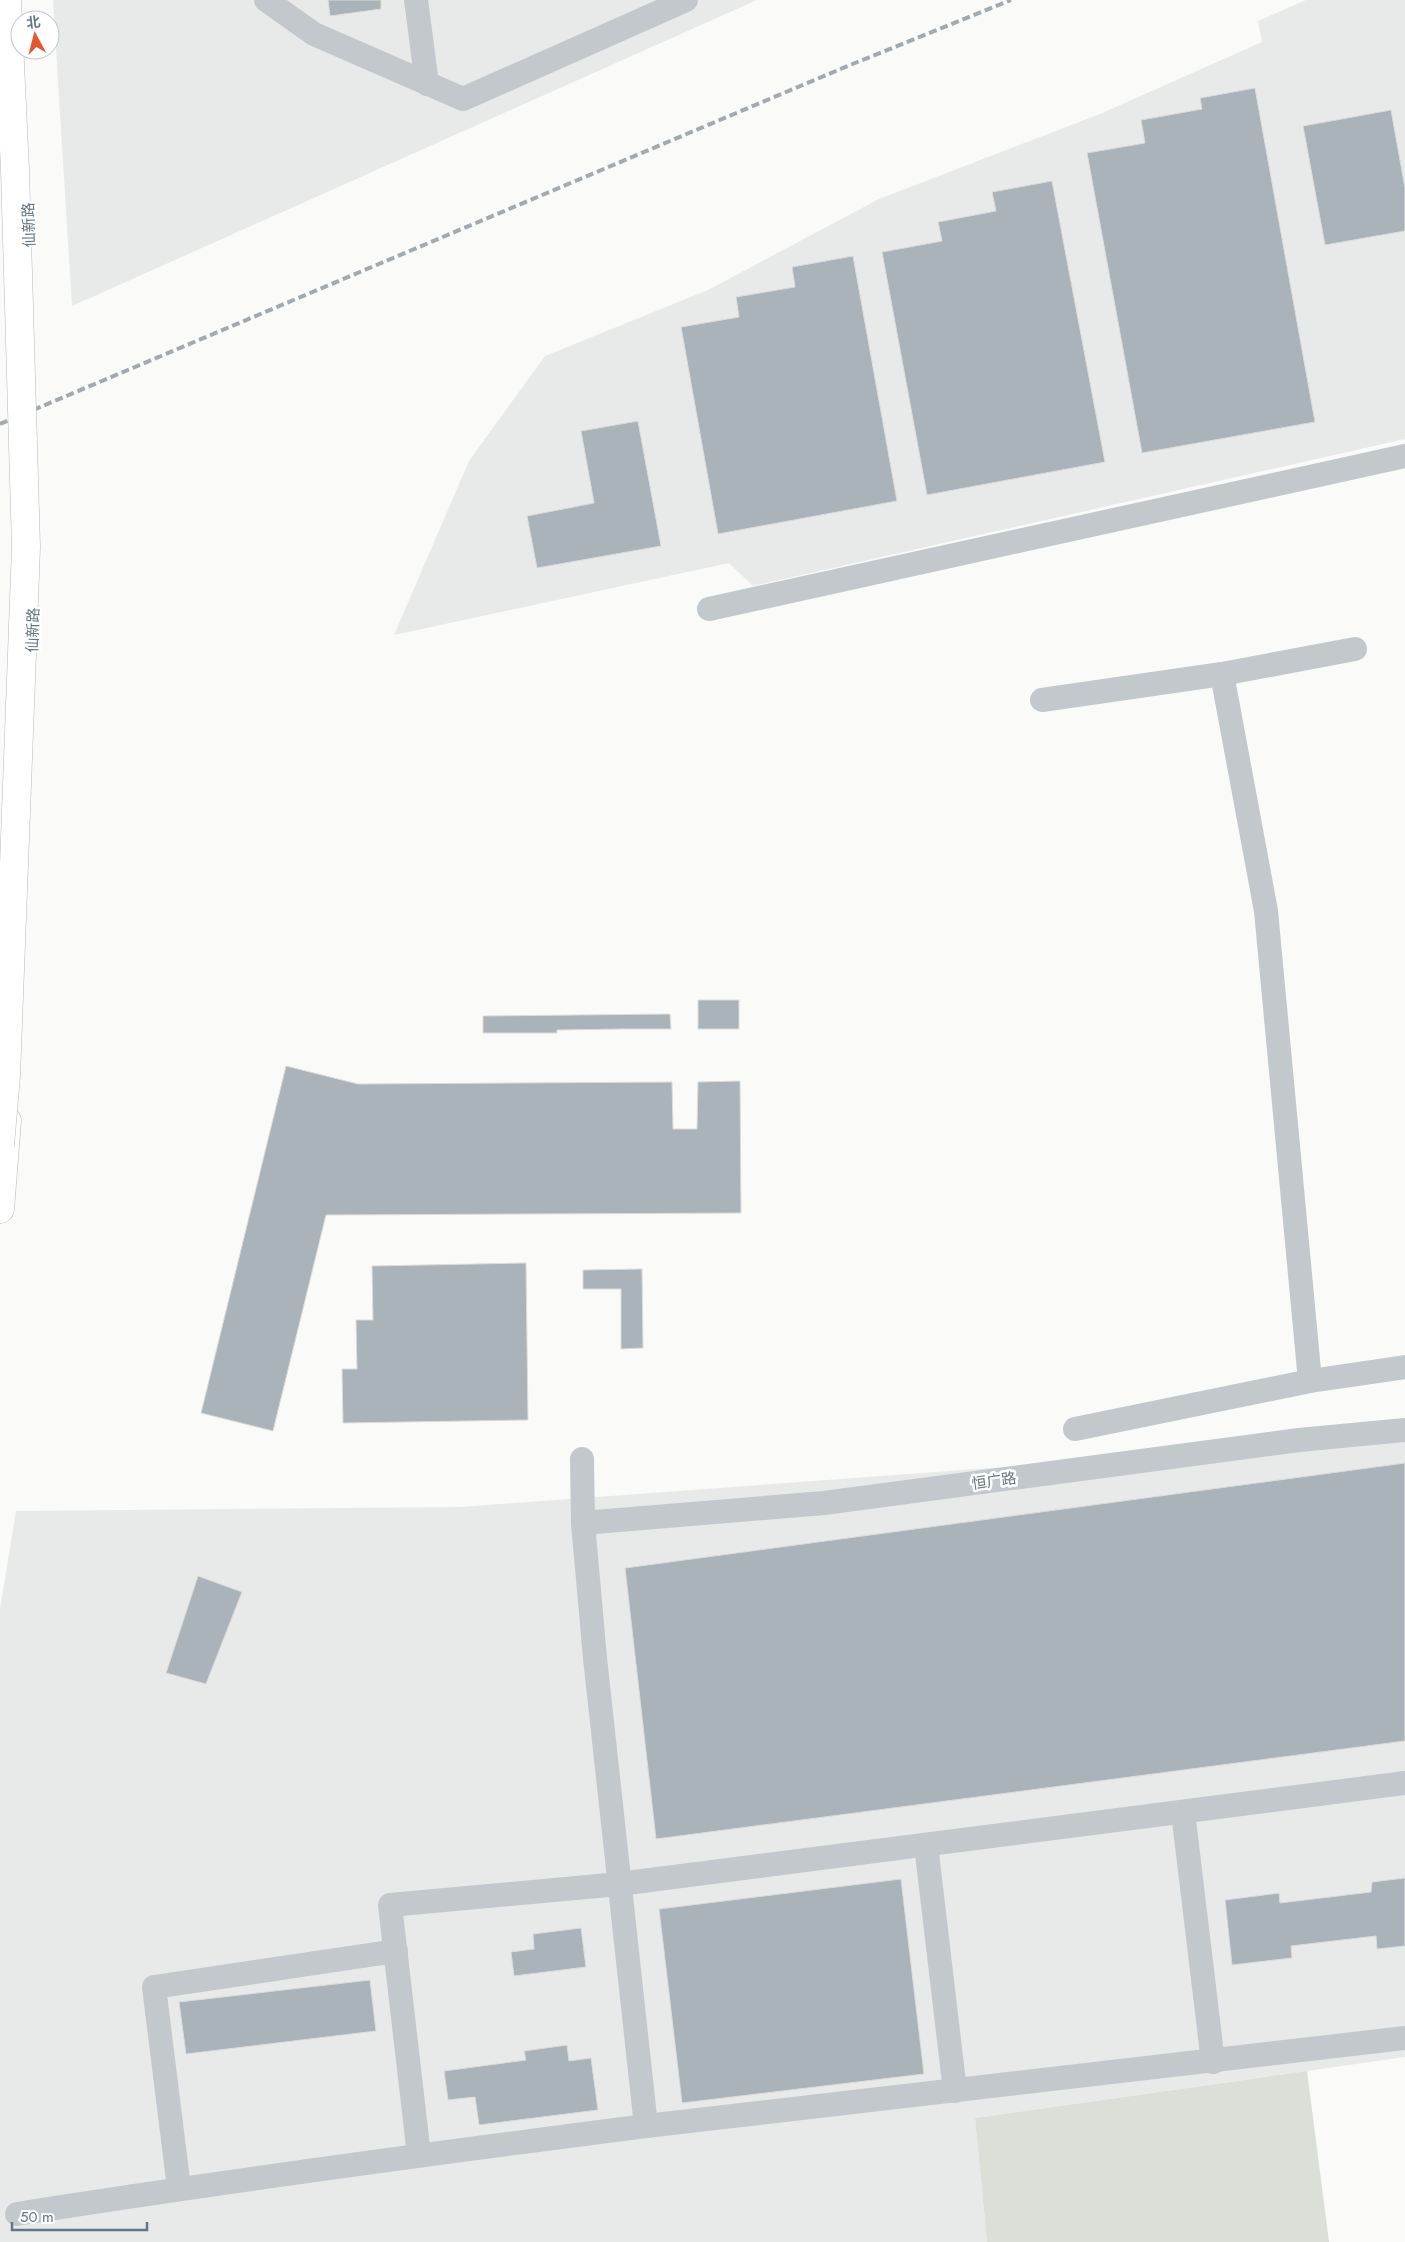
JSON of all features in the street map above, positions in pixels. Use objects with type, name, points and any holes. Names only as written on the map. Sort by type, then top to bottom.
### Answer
[{"type":"main road","name":"仙新路","points":[[0,1145],[6,1076],[26,547],[15,170],[7,0]]},
{"type":"main road","name":"仙新路","points":[[0,1210],[25,891],[36,524],[27,151],[22,60]]},
{"type":"main road","points":[[0,159],[27,151]]},
{"type":"street","points":[[266,0],[314,34],[463,99],[686,0]]},
{"type":"street","points":[[416,0],[427,84]]},
{"type":"street","points":[[709,609],[1405,456]]},
{"type":"street","points":[[1042,700],[1222,674],[1355,649]]},
{"type":"street","points":[[1222,674],[1266,911],[1310,1381]]},
{"type":"street","points":[[1075,1429],[1310,1381],[1405,1367]]},
{"type":"street","name":"恒广路","points":[[583,1522],[824,1503],[1299,1440],[1405,1430]]},
{"type":"street","points":[[582,1459],[583,1522],[619,1884],[646,2126]]},
{"type":"street","points":[[419,2155],[390,1905],[619,1884],[1405,1783]]},
{"type":"street","points":[[1183,1812],[1213,2062]]},
{"type":"street","points":[[926,1845],[955,2091]]},
{"type":"street","points":[[179,2188],[154,1987],[396,1952]]},
{"type":"street","points":[[16,2214],[179,2188],[646,2126],[1213,2062],[1405,2038]]},
{"type":"shaded area","points":[[53,0],[757,0],[72,306],[57,60],[60,60],[60,10],[54,10]]},
{"type":"shaded area","points":[[1306,0],[1405,0],[1405,439],[753,586],[729,563],[394,635],[469,461],[545,356],[708,290],[879,199],[1100,114],[1262,42],[1258,21]]},
{"type":"shaded area","points":[[1405,1423],[1405,2057],[975,2118],[987,2242],[0,2242],[0,1609],[16,1511],[460,1507],[1087,1461]]},
{"type":"shaded area","points":[[1307,2071],[1329,2242],[987,2242],[975,2118]]},
{"type":"building","points":[[328,0],[381,0],[381,9],[330,16]]},
{"type":"building","points":[[1255,88],[1315,422],[1142,453],[1087,153],[1145,143],[1141,120],[1202,109],[1200,98]]},
{"type":"building","points":[[1391,110],[1405,188],[1405,231],[1325,245],[1303,126]]},
{"type":"building","points":[[1052,181],[1105,462],[927,495],[882,252],[942,241],[938,222],[996,211],[992,192]]},
{"type":"building","points":[[853,256],[897,501],[718,534],[681,327],[739,317],[736,297],[795,287],[792,267]]},
{"type":"building","points":[[638,421],[661,546],[537,568],[527,516],[594,503],[581,431]]},
{"type":"building","points":[[698,1000],[739,1000],[739,1029],[698,1029]]},
{"type":"building","points":[[670,1014],[671,1029],[557,1030],[557,1033],[483,1033],[483,1016]]},
{"type":"building","points":[[286,1066],[358,1084],[672,1082],[673,1129],[697,1129],[698,1082],[740,1081],[741,1213],[326,1215],[273,1431],[201,1413]]},
{"type":"building","points":[[526,1263],[528,1420],[343,1423],[342,1369],[357,1369],[356,1320],[373,1320],[372,1266]]},
{"type":"building","points":[[642,1269],[643,1348],[621,1349],[621,1289],[583,1289],[583,1270]]},
{"type":"building","points":[[1405,1463],[1405,1741],[656,1839],[625,1568]]},
{"type":"building","points":[[198,1576],[242,1592],[206,1684],[166,1673]]},
{"type":"building","points":[[1405,1878],[1405,1946],[1377,1949],[1376,1936],[1291,1946],[1292,1958],[1232,1965],[1225,1900],[1279,1893],[1280,1903],[1371,1892],[1372,1882]]},
{"type":"building","points":[[901,1879],[924,2074],[682,2103],[659,1909]]},
{"type":"building","points":[[581,1928],[586,1967],[514,1976],[511,1952],[534,1949],[533,1934]]},
{"type":"building","points":[[370,1980],[376,2031],[186,2054],[179,2002]]},
{"type":"building","points":[[567,2045],[569,2061],[591,2058],[598,2110],[479,2125],[475,2097],[448,2100],[444,2071],[526,2060],[524,2051]]},
{"type":"railway","points":[[0,424],[850,65],[1011,0]]}]
